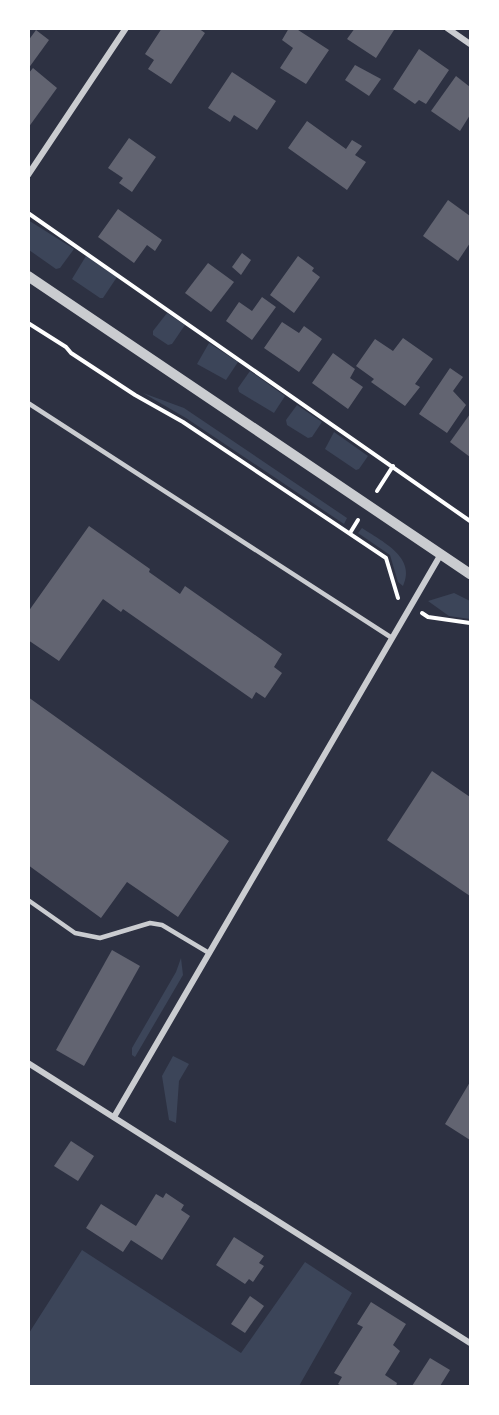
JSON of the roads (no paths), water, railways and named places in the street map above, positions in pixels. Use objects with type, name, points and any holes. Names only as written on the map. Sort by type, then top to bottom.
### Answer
[{"type":"street","points":[[28,175],[126,28]]},
{"type":"street","points":[[447,28],[471,44]]},
{"type":"street","points":[[28,276],[471,574]]},
{"type":"street","points":[[114,1117],[441,554]]},
{"type":"street","points":[[28,1063],[471,1343]]},
{"type":"lane","points":[[28,403],[392,638]]},
{"type":"lane","points":[[28,900],[75,933],[100,938],[150,923],[162,925],[209,953]]}]
